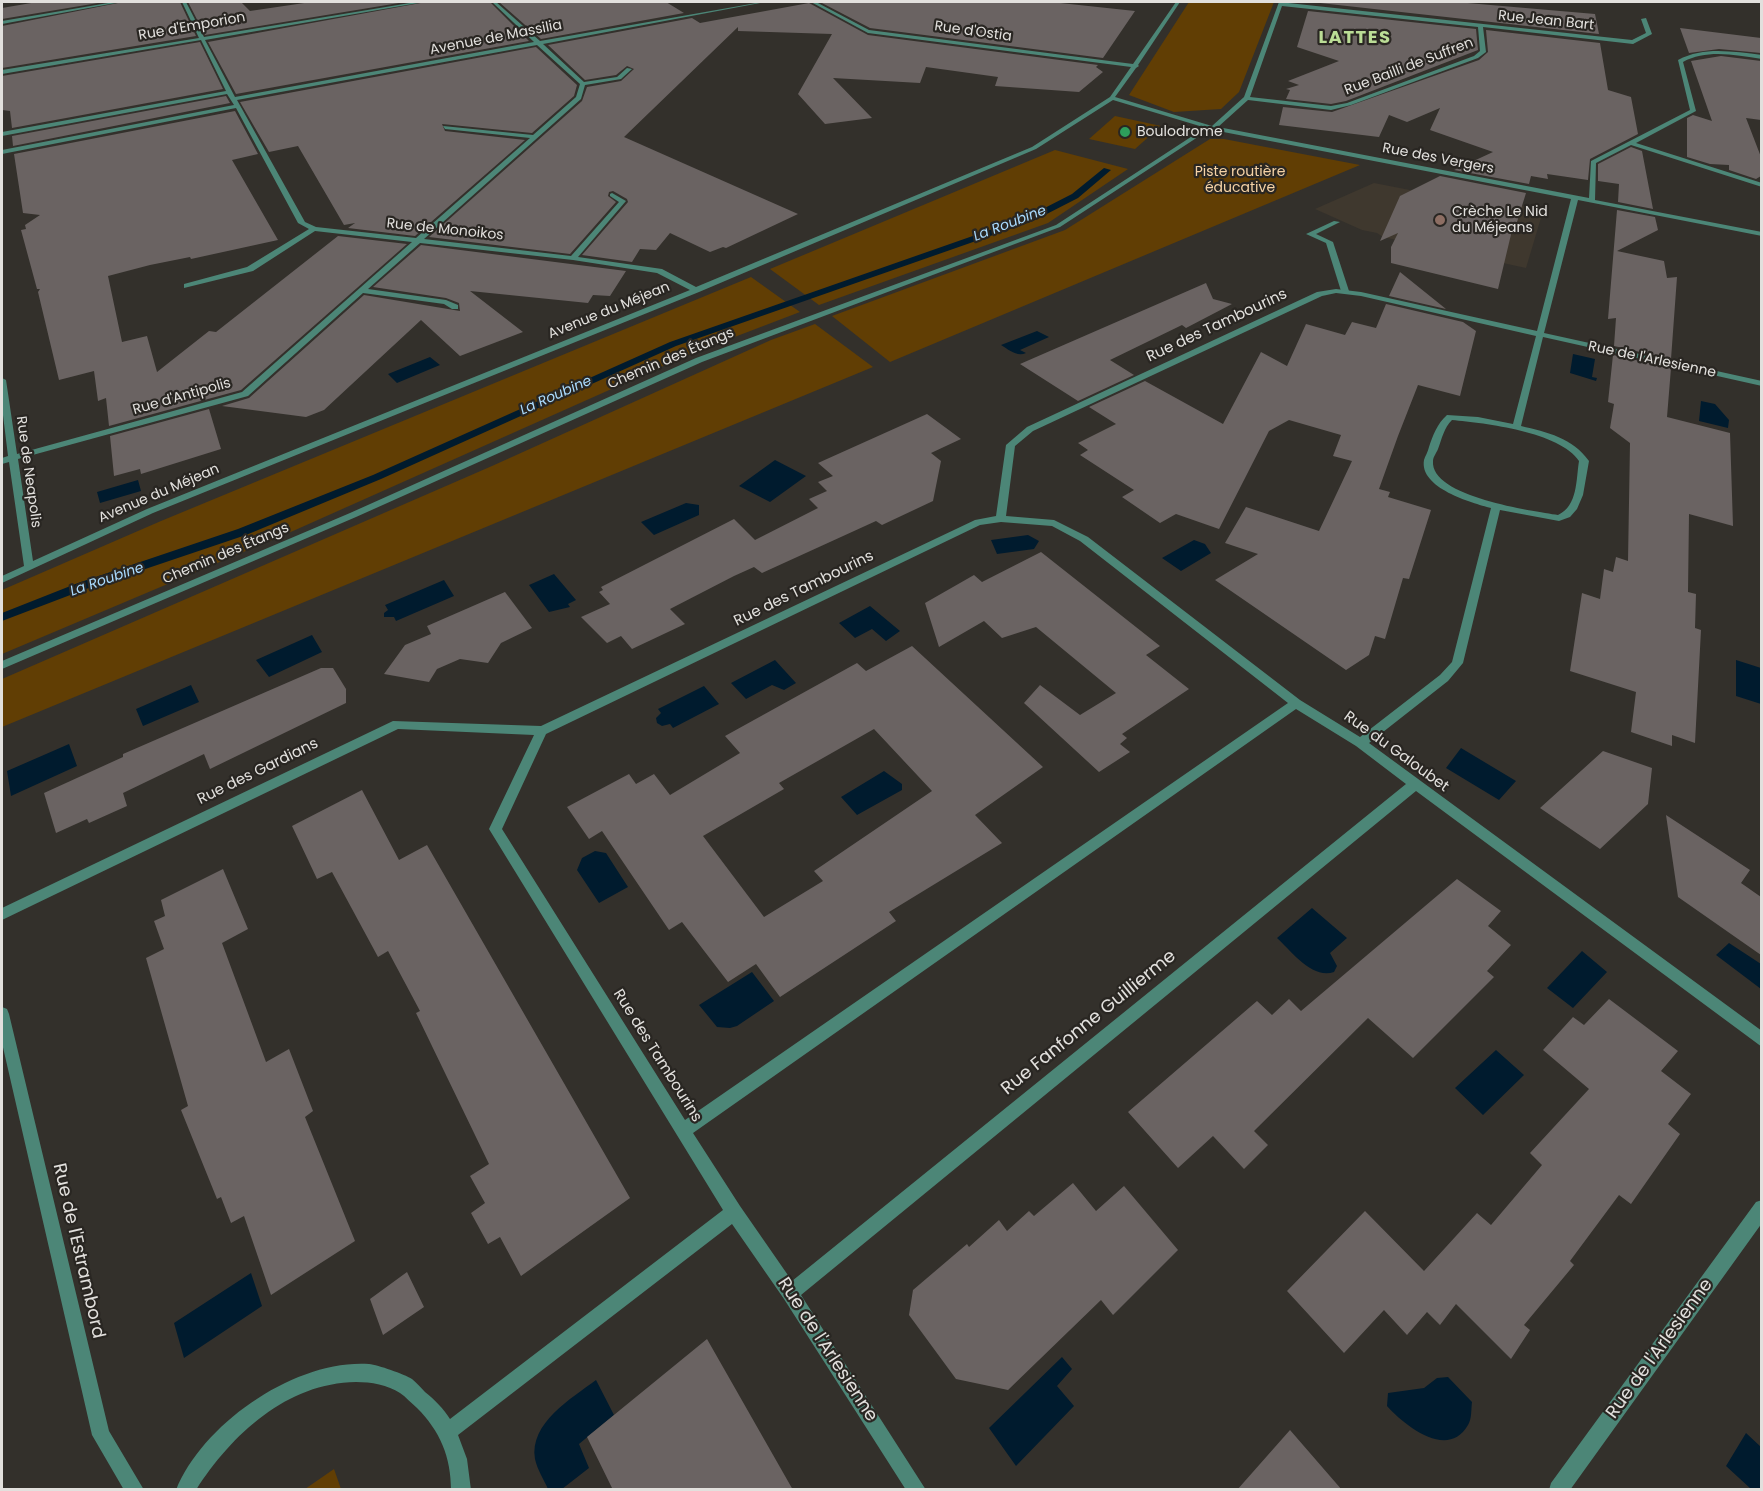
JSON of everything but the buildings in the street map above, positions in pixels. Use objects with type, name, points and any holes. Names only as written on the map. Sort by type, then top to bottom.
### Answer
[{"type":"street","points":[[2,23],[119,2]]},
{"type":"street","points":[[184,2],[229,92],[302,223],[314,229]]},
{"type":"street","name":"Rue d'Emporion","points":[[2,72],[422,2]]},
{"type":"street","points":[[494,2],[583,84],[619,78],[629,69]]},
{"type":"street","name":"Avenue de Massilia","points":[[2,152],[538,43],[760,2]]},
{"type":"street","name":"Rue d'Ostia","points":[[813,2],[867,31],[1136,66]]},
{"type":"street","name":"Avenue du Méjean","points":[[2,580],[150,511],[696,290],[1034,148],[1112,98],[1178,2]]},
{"type":"street","points":[[1247,98],[1281,3]]},
{"type":"street","name":"Rue Jean Bart","points":[[1281,3],[1633,42],[1648,34],[1644,19]]},
{"type":"street","name":"Rue Bailli de Suffren","points":[[1247,98],[1331,108],[1349,104],[1476,57],[1483,52],[1480,26]]},
{"type":"street","points":[[1592,202],[1593,162],[1693,111],[1680,62],[1690,54],[1715,52],[1761,57]]},
{"type":"street","name":"Rue d'Antipolis","points":[[7,460],[244,394],[579,99],[583,84]]},
{"type":"street","points":[[2,134],[229,92]]},
{"type":"street","name":"Rue des Vergers","points":[[1112,98],[1214,128],[1761,234]]},
{"type":"street","name":"Chemin des Étangs","points":[[2,665],[353,515],[699,360],[1058,226],[1199,134],[1214,128],[1247,98]]},
{"type":"street","points":[[444,127],[534,137]]},
{"type":"street","points":[[1630,143],[1761,185]]},
{"type":"street","points":[[573,258],[623,201],[612,195]]},
{"type":"street","points":[[1516,428],[1542,337],[1575,198]]},
{"type":"street","points":[[1336,222],[1310,234],[1329,242],[1346,291]]},
{"type":"street","points":[[187,286],[250,269],[314,229]]},
{"type":"street","name":"Rue de Monoikos","points":[[314,229],[573,258],[659,271],[696,290]]},
{"type":"street","points":[[362,291],[446,302],[455,307]]},
{"type":"street","name":"Rue des Tambourins","points":[[734,1212],[685,1129],[495,829],[542,731],[978,522],[1001,519],[1011,445],[1030,429],[1320,294],[1346,291],[1542,337]]},
{"type":"street","name":"Rue de l'Arlesienne","points":[[1542,337],[1761,384]]},
{"type":"street","name":"Rue de Neapolis","points":[[2,380],[7,460],[29,568]]},
{"type":"street","points":[[1450,417],[1472,418],[1516,428],[1553,438],[1575,448],[1584,461],[1575,508],[1567,516],[1559,518],[1496,508],[1448,488],[1433,478],[1428,463],[1443,423],[1450,417]]},
{"type":"street","points":[[1360,743],[1444,678],[1457,663],[1496,508]]},
{"type":"street","name":"Rue du Galoubet","points":[[1001,519],[1054,523],[1084,539],[1296,703],[1360,743],[1761,1040]]},
{"type":"street","points":[[685,1129],[1296,703]]},
{"type":"street","name":"Rue des Gardians","points":[[2,914],[396,724],[542,731]]},
{"type":"street","name":"Rue Fanfonne Guillierme","points":[[790,1293],[1414,785]]},
{"type":"street","name":"Rue de l'Estrambord","points":[[2,1014],[101,1435],[135,1490]]},
{"type":"street","name":"Rue de l'Arlesienne","points":[[1558,1490],[1761,1208]]},
{"type":"street","points":[[449,1431],[734,1212]]},
{"type":"street","name":"Rue de l'Arlesienne","points":[[734,1212],[790,1293],[917,1490]]},
{"type":"street","points":[[185,1490],[194,1472],[237,1424],[286,1389],[336,1372],[382,1374],[421,1394],[449,1431],[461,1490]]},
{"type":"shaded area","name":"Crèche Le Nid du Méjeans","points":[[1374,183],[1425,193],[1480,194],[1543,211],[1526,268],[1383,237],[1315,209]]},
{"type":"green space","points":[[1189,2],[1274,2],[1239,92],[1221,109],[1174,112],[1129,95]]},
{"type":"green space","name":"Boulodrome","points":[[1115,116],[1161,126],[1135,149],[1089,139]]},
{"type":"green space","name":"Piste routière éducative","points":[[1210,139],[1224,139],[1360,165],[890,362],[832,316],[1065,230]]},
{"type":"green space","points":[[1055,150],[1128,169],[1048,223],[819,305],[770,269]]},
{"type":"green space","points":[[751,277],[800,312],[690,354],[293,531],[2,654],[2,590],[161,521]]},
{"type":"green space","points":[[815,324],[873,367],[2,727],[2,679],[492,466],[771,340]]},
{"type":"green space","points":[[334,1469],[341,1489],[305,1489]]},
{"type":"water","points":[[1037,331],[1049,337],[1020,350],[1026,353],[1016,354],[1001,345]]},
{"type":"water","points":[[1573,354],[1595,359],[1592,377],[1597,378],[1596,381],[1570,373]]},
{"type":"water","points":[[430,357],[440,365],[397,383],[388,374]]},
{"type":"water","points":[[1701,401],[1715,404],[1729,420],[1728,428],[1699,421]]},
{"type":"water","points":[[775,460],[806,476],[770,502],[739,486]]},
{"type":"water","points":[[138,480],[141,491],[100,503],[97,492]]},
{"type":"water","points":[[686,503],[699,505],[699,515],[654,535],[641,522]]},
{"type":"water","points":[[1028,535],[1039,541],[1034,549],[997,554],[991,540]]},
{"type":"water","points":[[1194,540],[1205,544],[1211,553],[1181,571],[1162,558]]},
{"type":"water","points":[[554,574],[576,600],[568,604],[570,607],[549,612],[529,585]]},
{"type":"water","points":[[444,580],[454,596],[396,621],[394,617],[384,617],[384,613],[388,610],[385,605]]},
{"type":"water","points":[[870,606],[900,631],[886,641],[872,629],[855,638],[839,623]]},
{"type":"water","points":[[312,635],[322,652],[269,677],[256,660]]},
{"type":"water","points":[[775,660],[796,683],[784,690],[772,685],[746,699],[731,683]]},
{"type":"water","points":[[1736,660],[1761,668],[1761,704],[1736,696]]},
{"type":"water","points":[[191,685],[199,702],[143,726],[136,709]]},
{"type":"water","points":[[704,686],[719,704],[673,728],[670,724],[662,726],[657,723],[656,718],[661,713],[658,709]]},
{"type":"water","points":[[69,744],[77,766],[11,796],[7,771]]},
{"type":"water","points":[[1461,748],[1516,781],[1499,800],[1446,768]]},
{"type":"water","points":[[884,771],[902,784],[902,790],[857,815],[841,797]]},
{"type":"water","points":[[595,851],[606,853],[628,887],[599,903],[577,870],[582,858]]},
{"type":"water","points":[[1312,908],[1347,938],[1330,953],[1337,966],[1334,972],[1318,972],[1310,968],[1277,938]]},
{"type":"water","points":[[1729,943],[1761,964],[1761,989],[1716,955]]},
{"type":"water","points":[[1582,951],[1607,972],[1573,1008],[1547,988]]},
{"type":"water","points":[[752,972],[774,1001],[737,1026],[717,1027],[699,1005]]},
{"type":"water","points":[[1496,1050],[1524,1075],[1483,1115],[1455,1088]]},
{"type":"water","points":[[251,1273],[262,1306],[184,1358],[174,1323]]},
{"type":"water","points":[[1062,1357],[1072,1369],[1057,1386],[1074,1406],[1016,1466],[989,1428]]},
{"type":"water","points":[[1448,1377],[1472,1402],[1469,1423],[1460,1435],[1449,1440],[1438,1440],[1427,1436],[1404,1422],[1387,1406],[1388,1393],[1424,1388],[1437,1378]]},
{"type":"water","points":[[596,1380],[614,1415],[579,1444],[589,1468],[562,1489],[548,1489],[535,1459],[535,1446],[539,1434],[554,1413]]},
{"type":"water","points":[[1746,1433],[1761,1447],[1761,1489],[1751,1489],[1726,1466]]},
{"type":"waterway","name":"La Roubine","points":[[2,617],[82,586],[242,532],[377,477],[673,344],[1030,219],[1075,196],[1107,170]]},
{"type":"place","name":"Boulodrome","points":[[1125,132]]},
{"type":"place","name":"Crèche Le Nid du Méjeans","points":[[1440,220]]},
{"type":"district","name":"LATTES","points":[[1355,38]]}]
